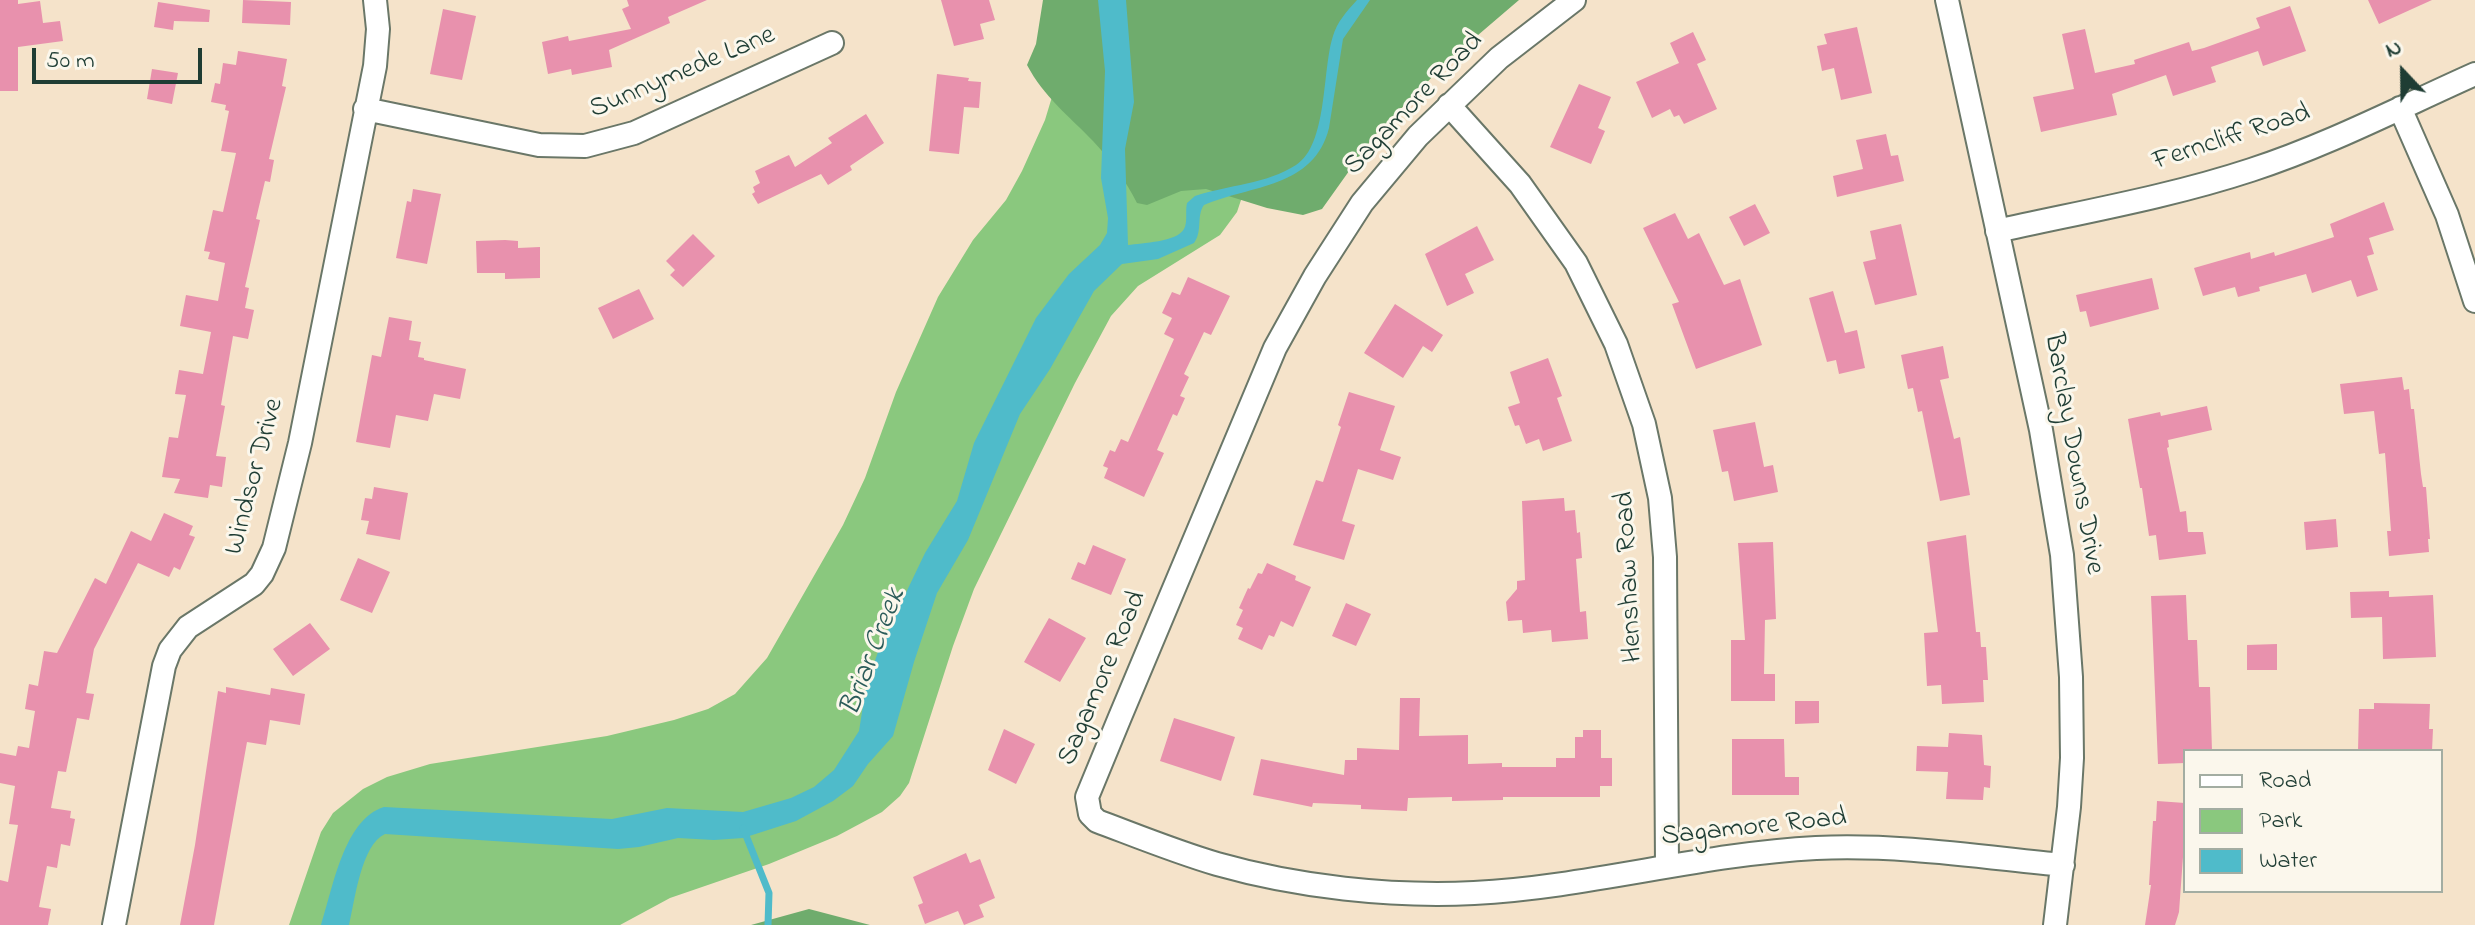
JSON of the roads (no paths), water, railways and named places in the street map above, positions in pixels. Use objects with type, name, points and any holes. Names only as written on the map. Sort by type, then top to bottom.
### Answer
[{"type":"street","name":"Windsor Drive","points":[[114,925],[160,686],[170,650],[196,620],[254,584],[274,548],[300,443],[365,109],[376,49],[375,0]]},
{"type":"street","name":"Sagamore Road","points":[[1574,0],[1527,34],[1418,136],[1362,203],[1284,328],[1094,779],[1087,797],[1088,812],[1097,821],[1224,866],[1297,881],[1384,891],[1485,892],[1788,850],[1826,848],[1916,851],[2063,865]]},
{"type":"street","name":"Barclay Downs Drive","points":[[1947,0],[2051,480],[2065,582],[2072,758],[2055,925]]},
{"type":"street","name":"Sunnymede Lane","points":[[365,109],[539,145],[585,146],[634,133],[832,43]]},
{"type":"street","name":"Ferncliff Road","points":[[1997,231],[2251,170],[2315,146],[2475,74]]},
{"type":"street","name":"Henshaw Road","points":[[1449,105],[1520,184],[1576,263],[1627,369],[1644,424],[1660,498],[1665,557],[1667,866]]},
{"type":"street","points":[[2400,108],[2447,215],[2475,301]]},
{"type":"water","points":[[1098,0],[1126,0],[1134,102],[1125,149],[1128,245],[1174,237],[1184,229],[1187,203],[1195,196],[1273,176],[1296,165],[1306,155],[1319,124],[1335,31],[1357,0],[1370,0],[1343,39],[1329,128],[1321,148],[1310,163],[1278,182],[1204,205],[1194,243],[1158,259],[1122,264],[1094,291],[1050,369],[1020,414],[968,540],[937,593],[893,736],[853,786],[796,821],[743,838],[678,838],[618,849],[385,834],[370,849],[365,861],[349,925],[321,925],[350,840],[370,814],[384,807],[612,819],[667,808],[743,812],[791,798],[814,787],[834,770],[859,731],[866,687],[879,649],[925,553],[957,501],[974,443],[1036,318],[1069,274],[1100,245],[1107,233],[1108,218],[1101,178],[1105,71]]},
{"type":"waterway","points":[[743,828],[769,893],[768,925]]},
{"type":"water label","name":"Briar Creek","points":[[875,653]]}]
